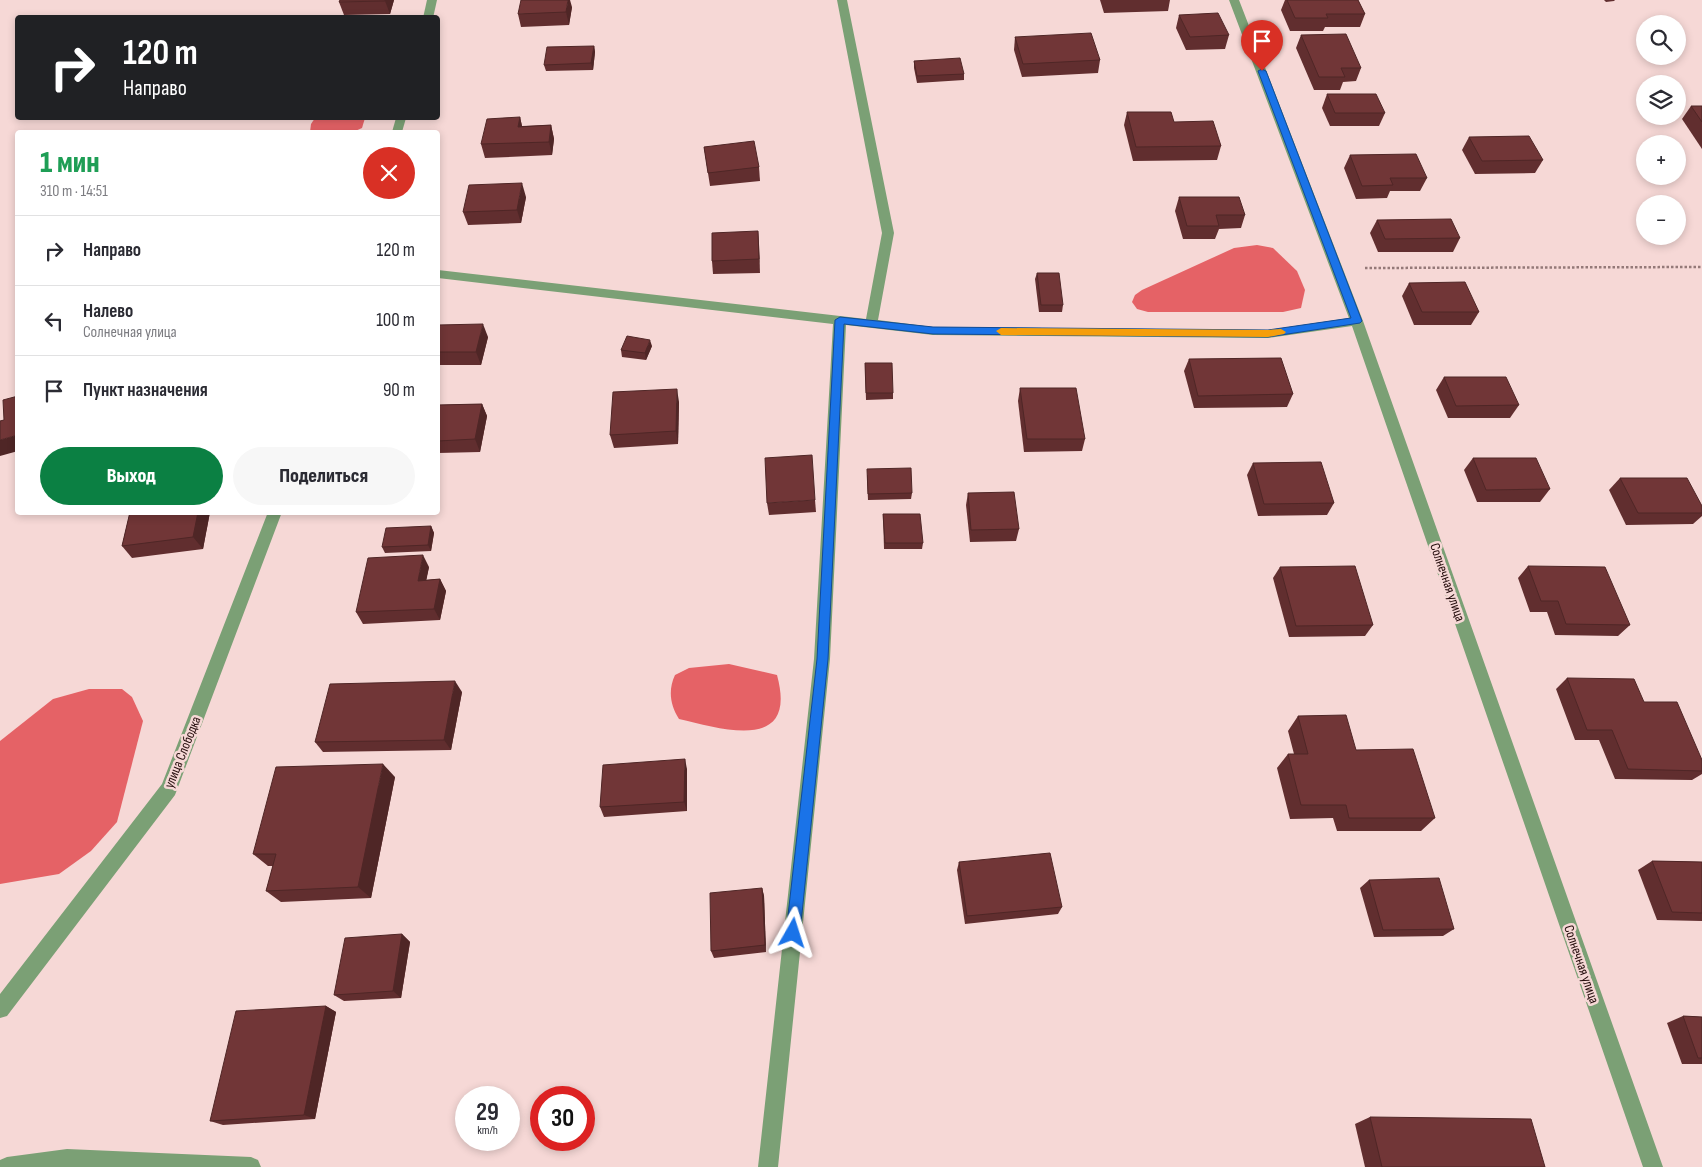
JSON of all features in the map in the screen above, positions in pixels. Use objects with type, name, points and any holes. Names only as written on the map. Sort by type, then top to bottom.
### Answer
[{"type":"street","points":[[429,15],[432,0]]},
{"type":"street","points":[[842,0],[888,232],[870,324]]},
{"type":"street","name":"Солнечная улица","points":[[1234,0],[1357,321],[1653,1167]]},
{"type":"street","points":[[440,274],[933,331],[1268,334],[1357,321]]},
{"type":"street","points":[[768,1167],[822,659],[840,320]]},
{"type":"street","name":"улица Слободка","points":[[0,1009],[169,789],[274,515]]},
{"type":"street","points":[[7,1167],[67,1159],[251,1167]]},
{"type":"path","points":[[1336,268],[1702,267]]},
{"type":"shaded area","points":[[314,120],[364,120],[362,128],[358,130],[310,130]]},
{"type":"shaded area","points":[[1257,245],[1273,248],[1297,271],[1305,290],[1301,308],[1283,312],[1148,312],[1137,309],[1132,302],[1135,295],[1142,290],[1234,248]]},
{"type":"shaded area","points":[[729,664],[777,675],[781,699],[777,716],[767,726],[753,730],[717,728],[679,719],[671,697],[671,686],[675,675],[689,668]]},
{"type":"shaded area","points":[[89,689],[122,689],[132,697],[143,721],[117,822],[91,851],[59,874],[0,884],[0,741],[53,699]]},
{"type":"building","points":[[340,0],[385,0],[385,1],[339,2]]},
{"type":"building","points":[[521,0],[568,0],[566,12],[518,14]]},
{"type":"building","points":[[1287,0],[1358,0],[1365,14],[1326,14],[1328,18],[1295,18]]},
{"type":"building","points":[[1218,13],[1229,35],[1190,37],[1179,15]]},
{"type":"building","points":[[1091,33],[1100,60],[1023,64],[1015,37]]},
{"type":"building","points":[[1346,34],[1361,68],[1341,68],[1345,77],[1319,77],[1301,35]]},
{"type":"building","points":[[594,46],[591,63],[544,65],[547,47]]},
{"type":"building","points":[[960,58],[964,74],[917,76],[914,61]]},
{"type":"building","points":[[1327,94],[1376,94],[1385,113],[1335,113]]},
{"type":"building","points":[[1691,106],[1702,106],[1702,122]]},
{"type":"building","points":[[1127,112],[1171,112],[1174,122],[1213,121],[1221,146],[1136,147]]},
{"type":"building","points":[[520,117],[518,127],[551,125],[549,142],[481,144],[487,119]]},
{"type":"building","points":[[1529,136],[1543,160],[1482,161],[1469,137]]},
{"type":"building","points":[[754,141],[759,167],[708,173],[704,147]]},
{"type":"building","points":[[1416,154],[1427,178],[1390,178],[1393,185],[1362,186],[1350,155]]},
{"type":"building","points":[[522,183],[517,210],[463,212],[469,185]]},
{"type":"building","points":[[1179,197],[1239,197],[1245,215],[1216,215],[1219,226],[1187,226]]},
{"type":"building","points":[[1451,219],[1460,238],[1385,239],[1377,220]]},
{"type":"building","points":[[758,231],[759,259],[712,261],[712,233]]},
{"type":"building","points":[[1037,273],[1059,273],[1063,305],[1041,305]]},
{"type":"building","points":[[1465,282],[1479,312],[1422,312],[1409,283]]},
{"type":"building","points":[[483,324],[476,352],[440,352],[440,325]]},
{"type":"building","points":[[627,336],[650,340],[645,353],[621,350]]},
{"type":"building","points":[[1281,358],[1293,394],[1198,396],[1189,359]]},
{"type":"building","points":[[865,363],[892,363],[893,393],[866,393]]},
{"type":"building","points":[[1444,377],[1506,377],[1519,405],[1456,406]]},
{"type":"building","points":[[1020,388],[1076,388],[1085,439],[1027,439]]},
{"type":"building","points":[[677,389],[676,431],[610,435],[613,392]]},
{"type":"building","points":[[15,397],[15,436],[0,440],[0,421],[4,420],[3,400]]},
{"type":"building","points":[[482,404],[475,439],[440,441],[440,405]]},
{"type":"building","points":[[812,455],[815,500],[767,503],[765,458]]},
{"type":"building","points":[[1473,458],[1536,458],[1550,489],[1486,490]]},
{"type":"building","points":[[1321,462],[1334,503],[1264,504],[1253,463]]},
{"type":"building","points":[[911,468],[912,493],[868,494],[867,469]]},
{"type":"building","points":[[1620,478],[1687,478],[1702,506],[1702,513],[1638,513]]},
{"type":"building","points":[[1014,492],[1019,529],[971,530],[968,493]]},
{"type":"building","points":[[883,514],[920,514],[923,543],[885,543]]},
{"type":"building","points":[[129,515],[197,515],[193,537],[122,546]]},
{"type":"building","points":[[431,526],[428,545],[382,547],[386,528]]},
{"type":"building","points":[[423,555],[418,581],[440,579],[434,609],[356,612],[368,558]]},
{"type":"building","points":[[1355,566],[1373,625],[1296,626],[1280,567]]},
{"type":"building","points":[[1528,566],[1605,567],[1630,625],[1566,624],[1558,601],[1541,601]]},
{"type":"building","points":[[1567,678],[1634,679],[1644,702],[1677,702],[1702,760],[1702,771],[1628,769],[1612,730],[1587,730]]},
{"type":"building","points":[[455,681],[444,740],[315,742],[330,684]]},
{"type":"building","points":[[1346,715],[1356,750],[1413,749],[1435,818],[1349,818],[1346,805],[1301,805],[1288,754],[1308,754],[1298,716]]},
{"type":"building","points":[[685,759],[684,802],[600,807],[603,765]]},
{"type":"building","points":[[383,764],[358,887],[266,891],[276,854],[253,854],[276,767]]},
{"type":"building","points":[[1050,853],[1062,907],[967,916],[959,862]]},
{"type":"building","points":[[1652,861],[1702,862],[1702,913],[1672,912]]},
{"type":"building","points":[[1439,878],[1454,929],[1383,930],[1369,880]]},
{"type":"building","points":[[762,888],[765,945],[711,951],[710,893]]},
{"type":"building","points":[[402,934],[393,991],[334,995],[345,938]]},
{"type":"building","points":[[326,1006],[304,1115],[210,1121],[236,1011]]},
{"type":"building","points":[[1683,1016],[1702,1017],[1702,1058],[1698,1058]]},
{"type":"building","points":[[1370,1117],[1531,1119],[1545,1167],[1382,1167]]},
{"type":"slow traffic","points":[[1001,331],[1268,334],[1281,332]]},
{"type":"route","points":[[793,933],[822,659],[840,320],[933,331],[1268,334],[1357,321],[1262,71]]}]
